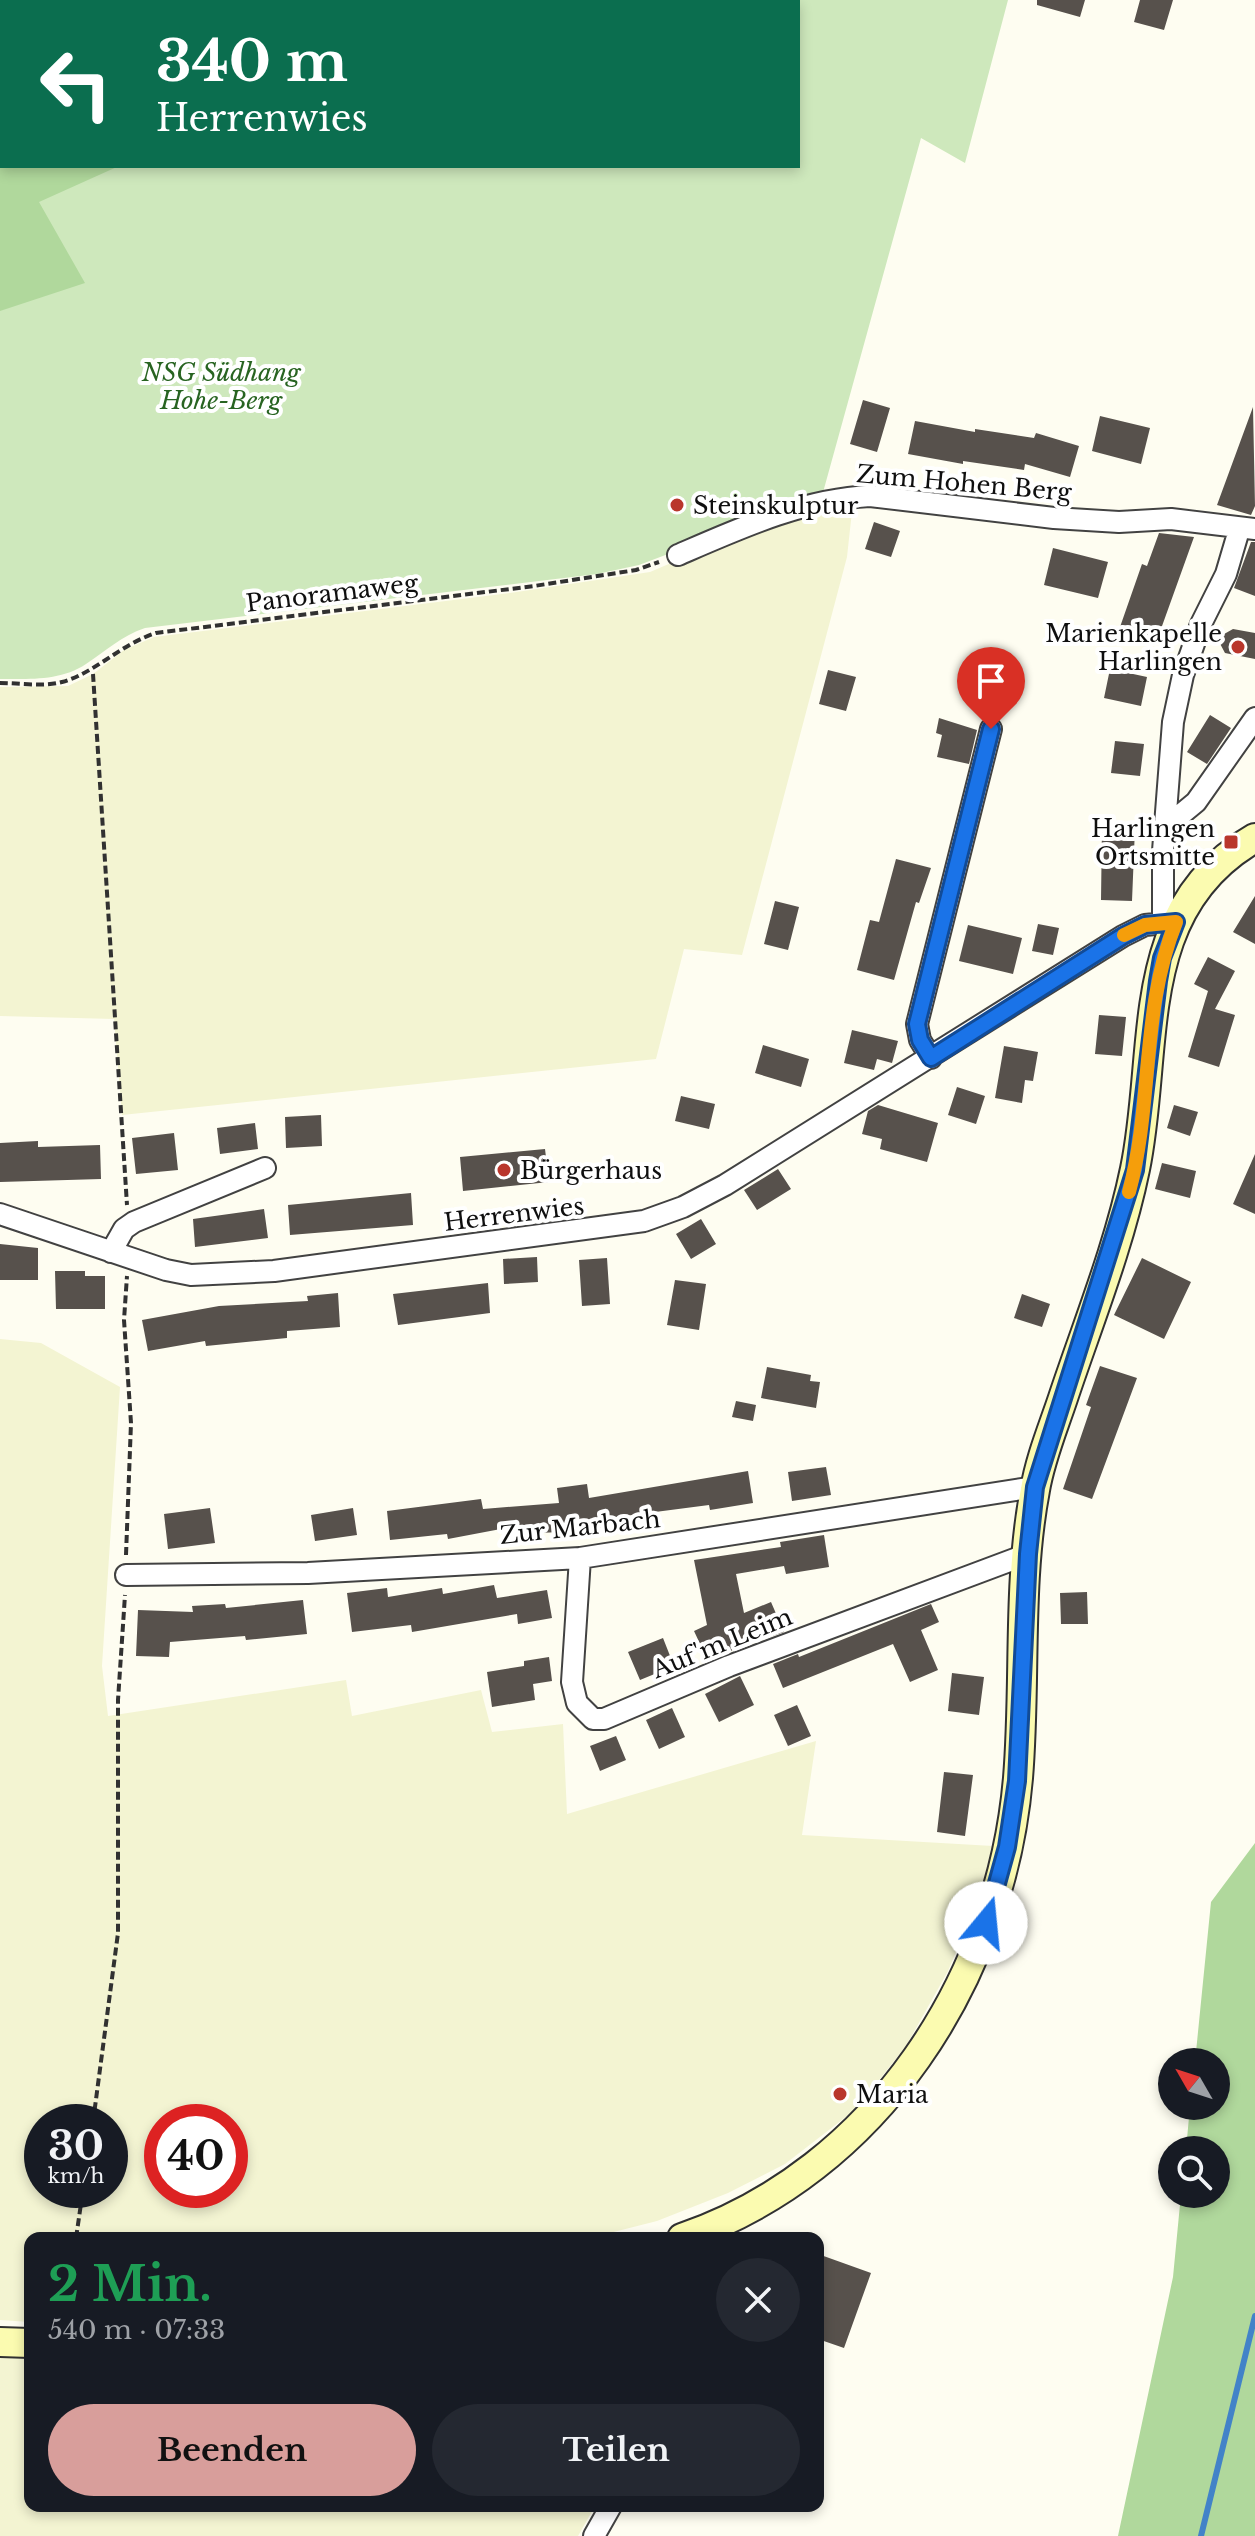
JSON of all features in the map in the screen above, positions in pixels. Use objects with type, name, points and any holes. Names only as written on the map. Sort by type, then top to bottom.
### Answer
[{"type":"street","name":"Zum Hohen Berg","points":[[678,555],[778,514],[847,497],[870,496],[1078,520],[1171,519],[1247,530]]},
{"type":"street","points":[[700,2232],[773,2194],[856,2130],[896,2086],[927,2045],[970,1969],[997,1886],[1013,1815],[1024,1678],[1028,1554],[1035,1487],[1135,1170],[1159,972],[1169,922],[1162,881],[1173,722],[1183,675],[1201,624],[1247,530]]},
{"type":"street","points":[[1167,826],[1196,802],[1255,718]]},
{"type":"street","points":[[931,1058],[920,1040],[917,1024],[991,729]]},
{"type":"street","points":[[1169,922],[1215,866],[1255,838]]},
{"type":"street","name":"Herrenwies","points":[[0,1214],[120,1255],[191,1275],[274,1271],[644,1221],[683,1207],[725,1185],[1123,936],[1145,925],[1169,922]]},
{"type":"street","points":[[120,1255],[124,1229],[134,1222],[265,1168]]},
{"type":"street","name":"Zur Marbach","points":[[126,1575],[308,1573],[580,1558],[1035,1487]]},
{"type":"street","name":"Auf'm Leim","points":[[580,1558],[572,1682],[577,1703],[593,1719],[604,1719],[729,1666],[1028,1554]]},
{"type":"street","points":[[0,2342],[24,2343]]},
{"type":"street","points":[[594,2536],[608,2512]]},
{"type":"path","name":"Panoramaweg","points":[[0,683],[61,682],[84,673],[118,649],[156,633],[604,576],[636,570],[678,555]]},
{"type":"path","points":[[93,674],[127,1207],[134,1222]]},
{"type":"path","points":[[95,2104],[118,1933],[118,1700],[131,1423],[120,1255]]},
{"type":"path","points":[[77,2232],[80,2208]]},
{"type":"green space","name":"NSG Südhang Hohe-Berg","points":[[800,0],[1008,0],[965,163],[921,138],[822,496],[639,565],[597,574],[145,628],[128,635],[76,670],[44,678],[0,679],[0,168],[800,168]]},
{"type":"green space","points":[[0,168],[115,168],[39,202],[85,283],[0,311]]},
{"type":"green space","points":[[853,502],[847,557],[742,955],[684,949],[656,1059],[122,1115],[114,1019],[0,1016],[0,687],[68,686],[93,674],[124,650],[154,637],[510,593],[650,572],[739,534]]},
{"type":"green space","points":[[0,1339],[41,1343],[120,1387],[102,1666],[108,1716],[346,1680],[352,1716],[481,1690],[492,1732],[563,1724],[567,1814],[816,1741],[802,1835],[993,1846],[980,1894],[948,1971],[906,2046],[856,2109],[785,2164],[728,2193],[657,2221],[614,2232],[24,2232],[24,2322],[0,2320]]},
{"type":"green space","points":[[1255,1843],[1255,2536],[1118,2536],[1173,2277],[1180,2208],[1230,2208],[1230,2136],[1187,2136],[1189,2120],[1230,2120],[1230,2048],[1196,2048],[1211,1902]]},
{"type":"green space","points":[[0,2350],[24,2351],[24,2512],[592,2512],[578,2536],[0,2536]]},
{"type":"building","points":[[1037,0],[1085,0],[1080,17],[1037,5]]},
{"type":"building","points":[[1140,0],[1173,0],[1164,30],[1134,22]]},
{"type":"building","points":[[863,400],[890,408],[877,452],[850,444]]},
{"type":"building","points":[[1253,407],[1255,506],[1251,515],[1217,505]]},
{"type":"building","points":[[1100,416],[1150,428],[1141,464],[1092,451]]},
{"type":"building","points":[[915,421],[975,432],[975,429],[1034,438],[1036,433],[1079,446],[1070,477],[1025,464],[1024,470],[963,461],[963,464],[908,454]]},
{"type":"building","points":[[874,522],[900,531],[891,557],[865,549]]},
{"type":"building","points":[[1159,533],[1194,537],[1157,640],[1120,627],[1142,564],[1147,566]]},
{"type":"building","points":[[1251,542],[1255,542],[1255,596],[1234,588]]},
{"type":"building","points":[[1053,548],[1108,562],[1098,598],[1044,585]]},
{"type":"building","name":"Marienkapelle Harlingen","points":[[1233,629],[1255,633],[1255,659],[1225,653],[1217,638]]},
{"type":"building","points":[[1110,669],[1147,677],[1141,706],[1104,698]]},
{"type":"building","points":[[828,670],[856,677],[846,711],[819,704]]},
{"type":"building","points":[[1210,715],[1231,728],[1207,764],[1187,752]]},
{"type":"building","points":[[939,718],[977,730],[969,764],[937,757],[942,735],[936,733]]},
{"type":"building","points":[[1115,741],[1144,744],[1140,776],[1111,773]]},
{"type":"building","points":[[1102,825],[1135,828],[1132,901],[1101,900]]},
{"type":"building","points":[[896,859],[931,868],[919,903],[916,902],[894,980],[857,970],[870,920],[879,922]]},
{"type":"building","points":[[1255,896],[1255,944],[1233,932]]},
{"type":"building","points":[[775,901],[799,907],[788,950],[764,944]]},
{"type":"building","points":[[1038,924],[1059,928],[1053,955],[1032,951]]},
{"type":"building","points":[[968,925],[1022,938],[1013,974],[959,961]]},
{"type":"building","points":[[1208,957],[1235,971],[1215,1009],[1235,1015],[1219,1067],[1188,1057],[1208,991],[1194,984]]},
{"type":"building","points":[[1099,1015],[1126,1017],[1122,1056],[1095,1054]]},
{"type":"building","points":[[852,1030],[898,1041],[892,1063],[877,1059],[874,1070],[844,1063]]},
{"type":"building","points":[[763,1045],[809,1059],[801,1087],[755,1073]]},
{"type":"building","points":[[1004,1046],[1038,1052],[1033,1081],[1025,1080],[1022,1103],[995,1098]]},
{"type":"building","points":[[957,1087],[985,1096],[976,1124],[948,1115]]},
{"type":"building","points":[[681,1096],[715,1104],[709,1129],[675,1121]]},
{"type":"building","points":[[878,1105],[938,1123],[927,1162],[880,1149],[882,1139],[862,1134],[868,1111]]},
{"type":"building","points":[[1174,1105],[1198,1112],[1190,1136],[1167,1128]]},
{"type":"building","points":[[321,1115],[322,1146],[286,1148],[285,1117]]},
{"type":"building","points":[[255,1123],[258,1149],[220,1154],[217,1128]]},
{"type":"building","points":[[174,1133],[178,1170],[136,1174],[132,1138]]},
{"type":"building","points":[[38,1141],[38,1147],[100,1145],[101,1179],[0,1182],[0,1143]]},
{"type":"building","name":"Bürgerhaus","points":[[545,1149],[549,1182],[463,1191],[460,1157]]},
{"type":"building","points":[[1255,1154],[1255,1214],[1233,1204]]},
{"type":"building","points":[[1162,1163],[1196,1171],[1190,1198],[1155,1189]]},
{"type":"building","points":[[778,1169],[791,1189],[757,1210],[744,1190]]},
{"type":"building","points":[[411,1193],[413,1225],[290,1235],[288,1205]]},
{"type":"building","points":[[264,1209],[268,1238],[195,1247],[193,1219]]},
{"type":"building","points":[[701,1219],[716,1244],[691,1259],[676,1234]]},
{"type":"building","points":[[0,1244],[38,1248],[38,1280],[0,1280]]},
{"type":"building","points":[[537,1257],[538,1282],[504,1284],[503,1259]]},
{"type":"building","points":[[607,1258],[610,1304],[582,1306],[579,1260]]},
{"type":"building","points":[[1142,1258],[1191,1282],[1164,1339],[1114,1315]]},
{"type":"building","points":[[55,1271],[85,1271],[85,1276],[105,1276],[105,1309],[56,1309]]},
{"type":"building","points":[[675,1280],[706,1284],[699,1330],[667,1325]]},
{"type":"building","points":[[488,1283],[490,1313],[398,1325],[393,1294]]},
{"type":"building","points":[[338,1293],[340,1327],[287,1331],[287,1338],[206,1346],[205,1341],[148,1351],[142,1320],[219,1306],[308,1301],[307,1296]]},
{"type":"building","points":[[1022,1294],[1050,1304],[1042,1327],[1014,1318]]},
{"type":"building","points":[[1100,1366],[1137,1378],[1092,1499],[1063,1489],[1091,1407],[1086,1405]]},
{"type":"building","points":[[767,1367],[811,1375],[810,1381],[820,1382],[816,1408],[761,1398]]},
{"type":"building","points":[[736,1401],[756,1405],[753,1421],[732,1417]]},
{"type":"building","points":[[826,1467],[831,1495],[792,1501],[788,1472]]},
{"type":"building","points":[[748,1471],[753,1503],[710,1510],[709,1505],[609,1518],[610,1526],[562,1532],[511,1534],[511,1527],[448,1539],[447,1534],[390,1540],[387,1511],[481,1499],[483,1509],[559,1503],[557,1488],[587,1484],[589,1498]]},
{"type":"building","points":[[210,1508],[215,1543],[168,1549],[164,1514]]},
{"type":"building","points":[[353,1508],[357,1535],[315,1541],[311,1515]]},
{"type":"building","points":[[824,1535],[829,1567],[786,1574],[784,1566],[736,1574],[744,1613],[771,1602],[784,1632],[762,1637],[708,1661],[694,1631],[707,1625],[694,1560],[781,1547],[780,1542]]},
{"type":"building","points":[[494,1585],[497,1598],[547,1590],[552,1618],[518,1624],[517,1614],[412,1632],[411,1625],[352,1632],[347,1593],[387,1588],[388,1597],[442,1588],[443,1594]]},
{"type":"building","points":[[1087,1592],[1088,1624],[1061,1624],[1060,1593]]},
{"type":"building","points":[[303,1600],[307,1634],[246,1640],[245,1636],[170,1642],[169,1657],[136,1656],[138,1610],[193,1612],[192,1606],[225,1604],[226,1608]]},
{"type":"building","points":[[931,1604],[939,1622],[921,1630],[938,1670],[910,1682],[893,1644],[783,1688],[773,1664],[798,1654],[799,1657]]},
{"type":"building","points":[[663,1638],[674,1666],[640,1680],[628,1652]]},
{"type":"building","points":[[549,1657],[552,1681],[533,1684],[535,1700],[492,1707],[487,1672],[524,1666],[524,1661]]},
{"type":"building","points":[[952,1673],[984,1677],[979,1715],[948,1711]]},
{"type":"building","points":[[740,1676],[754,1705],[719,1722],[705,1694]]},
{"type":"building","points":[[797,1705],[811,1736],[788,1746],[774,1715]]},
{"type":"building","points":[[672,1708],[685,1737],[659,1749],[646,1720]]},
{"type":"building","points":[[616,1736],[626,1760],[600,1771],[590,1746]]},
{"type":"building","points":[[944,1772],[973,1775],[965,1836],[937,1832]]},
{"type":"building","points":[[824,2256],[871,2273],[844,2348],[824,2341]]},
{"type":"waterway","points":[[1201,2536],[1255,2316]]},
{"type":"slow traffic","points":[[1124,935],[1145,925],[1176,922],[1162,958],[1150,1028],[1143,1117],[1129,1192]]},
{"type":"place","name":"Steinskulptur","points":[[677,505]]},
{"type":"place","name":"Marienkapelle Harlingen","points":[[1238,647]]},
{"type":"place","name":"Harlingen Ortsmitte","points":[[1231,842]]},
{"type":"place","name":"Bürgerhaus","points":[[504,1170]]},
{"type":"place","name":"Maria","points":[[840,2094]]},
{"type":"route","points":[[986,1923],[1007,1847],[1017,1781],[1028,1554],[1035,1487],[1135,1170],[1150,1028],[1162,958],[1176,922],[1145,925],[1123,936],[931,1058],[920,1040],[917,1024],[991,729]]}]
